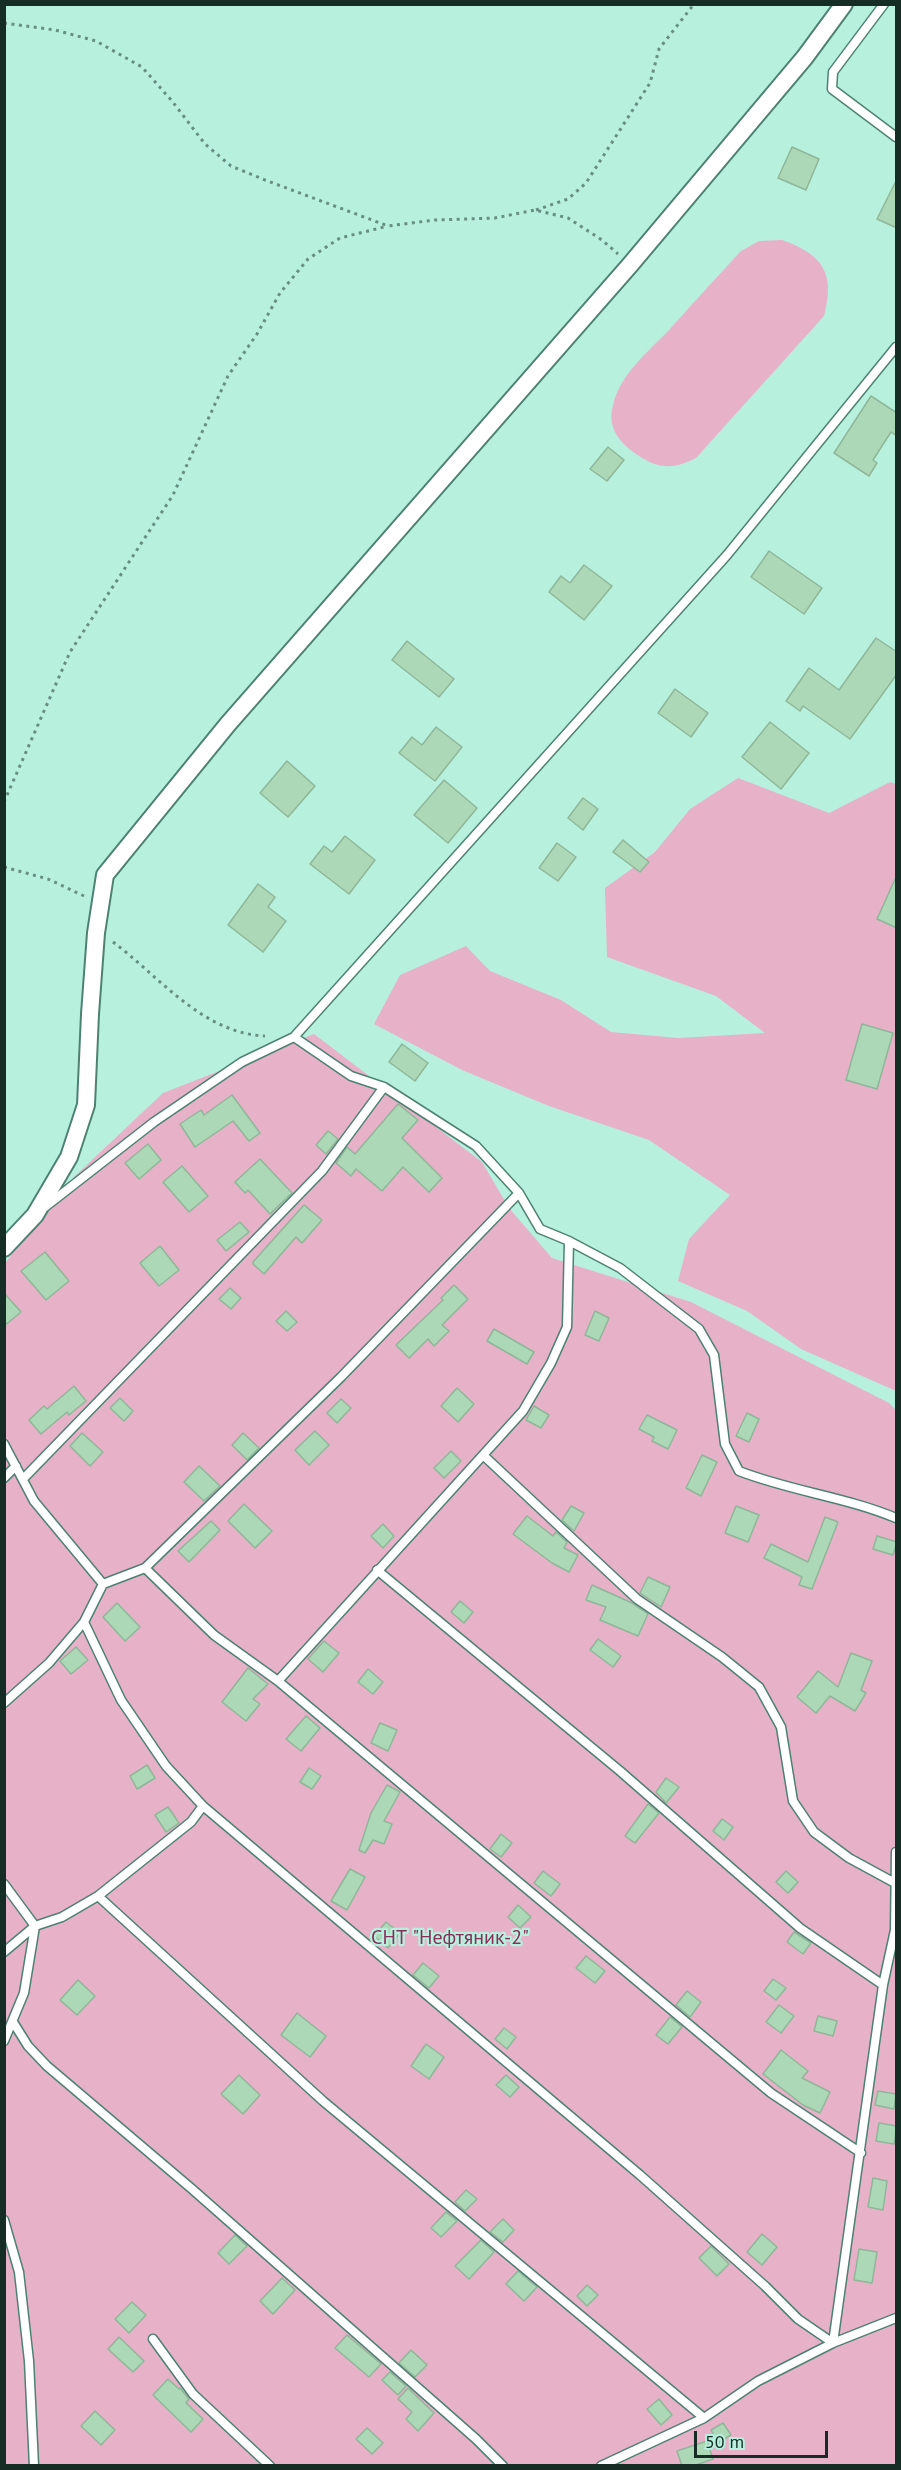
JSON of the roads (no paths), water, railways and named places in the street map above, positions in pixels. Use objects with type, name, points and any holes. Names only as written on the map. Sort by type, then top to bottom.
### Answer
[{"type":"street","points":[[4,1248],[35,1215],[69,1157],[86,1105],[96,933],[105,875],[228,724],[630,265],[805,57],[844,4]]},
{"type":"lane","points":[[885,4],[833,72],[832,89],[897,137]]},
{"type":"lane","points":[[35,1215],[154,1122],[242,1062],[294,1037],[727,555],[897,347]]},
{"type":"lane","points":[[294,1037],[351,1076],[384,1087],[476,1146],[519,1193],[540,1229],[569,1241],[620,1268],[699,1329],[714,1354],[724,1444],[739,1471],[768,1483],[867,1506],[897,1518]]},
{"type":"lane","points":[[23,1479],[321,1171],[384,1087]]},
{"type":"lane","points":[[4,1703],[49,1663],[84,1623],[103,1584],[145,1568],[342,1377],[519,1193]]},
{"type":"lane","points":[[278,1681],[376,1570],[523,1411],[552,1364],[567,1328],[569,1241]]},
{"type":"lane","points":[[4,1444],[34,1501],[103,1584]]},
{"type":"lane","points":[[483,1455],[637,1599],[722,1657],[759,1687],[781,1727],[793,1801],[814,1832],[849,1858],[895,1883]]},
{"type":"lane","points":[[4,1478],[16,1466]]},
{"type":"lane","points":[[145,1568],[214,1635],[278,1681],[771,2093],[861,2153]]},
{"type":"lane","points":[[376,1570],[620,1771],[800,1928],[883,1985]]},
{"type":"lane","points":[[84,1623],[121,1700],[166,1766],[203,1806],[640,2175],[765,2286],[798,2319],[833,2343]]},
{"type":"lane","points":[[4,1952],[35,1926],[62,1917],[98,1896],[191,1822],[203,1806]]},
{"type":"lane","points":[[833,2343],[883,1985],[895,1929],[897,1852]]},
{"type":"lane","points":[[4,1884],[35,1926],[24,1993],[4,2041]]},
{"type":"lane","points":[[98,1896],[322,2101],[704,2418]]},
{"type":"lane","points":[[13,2022],[28,2046],[47,2066],[201,2197],[467,2431],[503,2466]]},
{"type":"lane","points":[[4,2220],[19,2271],[28,2361],[34,2466]]},
{"type":"lane","points":[[601,2466],[704,2418],[758,2381],[833,2343],[897,2318]]},
{"type":"lane","points":[[153,2339],[194,2394],[270,2466]]},
{"type":"park label","name":"СНТ \"Нефтяник-2\"","points":[[450,1938]]}]
